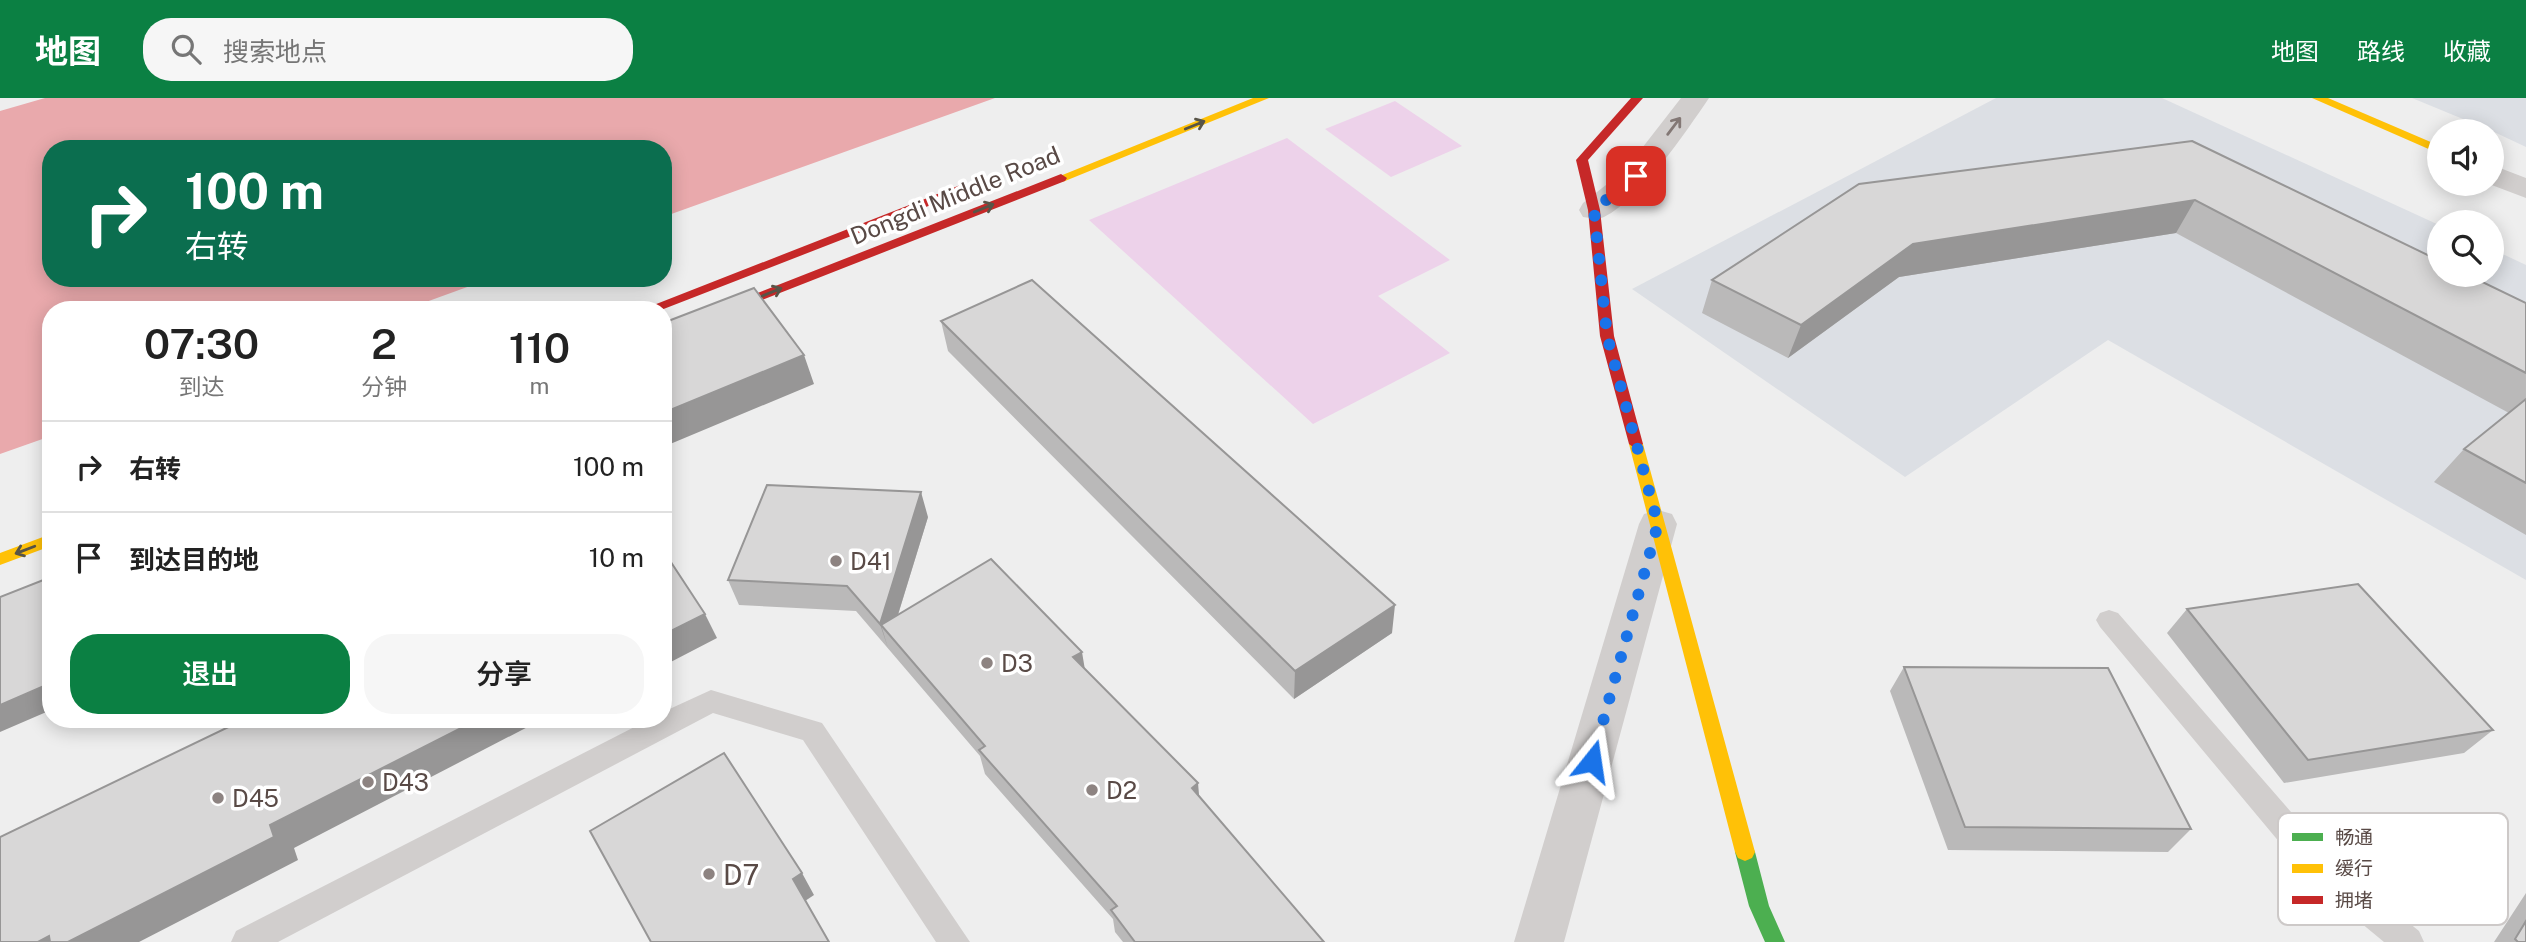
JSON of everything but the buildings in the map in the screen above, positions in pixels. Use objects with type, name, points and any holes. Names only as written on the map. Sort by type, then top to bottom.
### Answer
[{"type":"street","name":"Dongdi Middle Road","points":[[672,331],[1263,98]]},
{"type":"street","points":[[1637,98],[1582,160],[1594,210],[1607,336],[1759,906],[1775,942]]},
{"type":"street","points":[[1594,210],[1636,176],[1695,98]]},
{"type":"street","points":[[2318,98],[2427,145]]},
{"type":"street","points":[[2504,179],[2526,189]]},
{"type":"street","name":"Dongdi Middle Road","points":[[671,301],[980,182]]},
{"type":"street","points":[[1539,942],[1658,524]]},
{"type":"street","points":[[0,559],[42,543]]},
{"type":"lane","points":[[2109,620],[2278,819]]},
{"type":"lane","points":[[672,721],[710,701],[812,731],[954,942]]},
{"type":"lane","points":[[247,942],[658,728]]},
{"type":"lane","points":[[2388,925],[2409,942]]},
{"type":"shaded area","points":[[45,98],[995,98],[672,214],[672,140],[42,140],[42,287],[467,287],[429,301],[42,301],[42,439],[0,454],[0,111]]},
{"type":"shaded area","points":[[1996,98],[2162,98],[2427,219],[2427,287],[2504,287],[2504,255],[2526,265],[2526,580],[2108,340],[1905,477],[1632,289]]},
{"type":"shaded area","points":[[2412,98],[2526,98],[2526,147],[2504,137],[2504,119],[2463,119]]},
{"type":"shaded area","points":[[1395,101],[1462,146],[1391,177],[1325,129]]},
{"type":"shaded area","points":[[1287,138],[1450,260],[1378,296],[1450,353],[1313,424],[1089,220]]},
{"type":"traffic: fast","points":[[1745,852],[1759,906],[1775,942]]},
{"type":"traffic: slow","points":[[1061,178],[1263,98]]},
{"type":"traffic: slow","points":[[2318,98],[2427,145]]},
{"type":"traffic: slow","points":[[1636,444],[1745,852]]},
{"type":"traffic: slow","points":[[0,559],[42,543]]},
{"type":"traffic: jam","points":[[1636,444],[1607,336],[1594,210],[1582,160],[1637,98]]},
{"type":"traffic: jam","points":[[672,331],[1061,178]]},
{"type":"traffic: jam","points":[[671,301],[963,188]]},
{"type":"place","name":"D41","points":[[836,561]]},
{"type":"place","name":"D3","points":[[987,663]]},
{"type":"place","name":"D43","points":[[368,782]]},
{"type":"place","name":"D2","points":[[1092,790]]},
{"type":"place","name":"D45","points":[[218,798]]},
{"type":"place","name":"D7","points":[[709,874]]},
{"type":"route","points":[[1592,761],[1658,524],[1607,336],[1594,210],[1636,176]]}]
